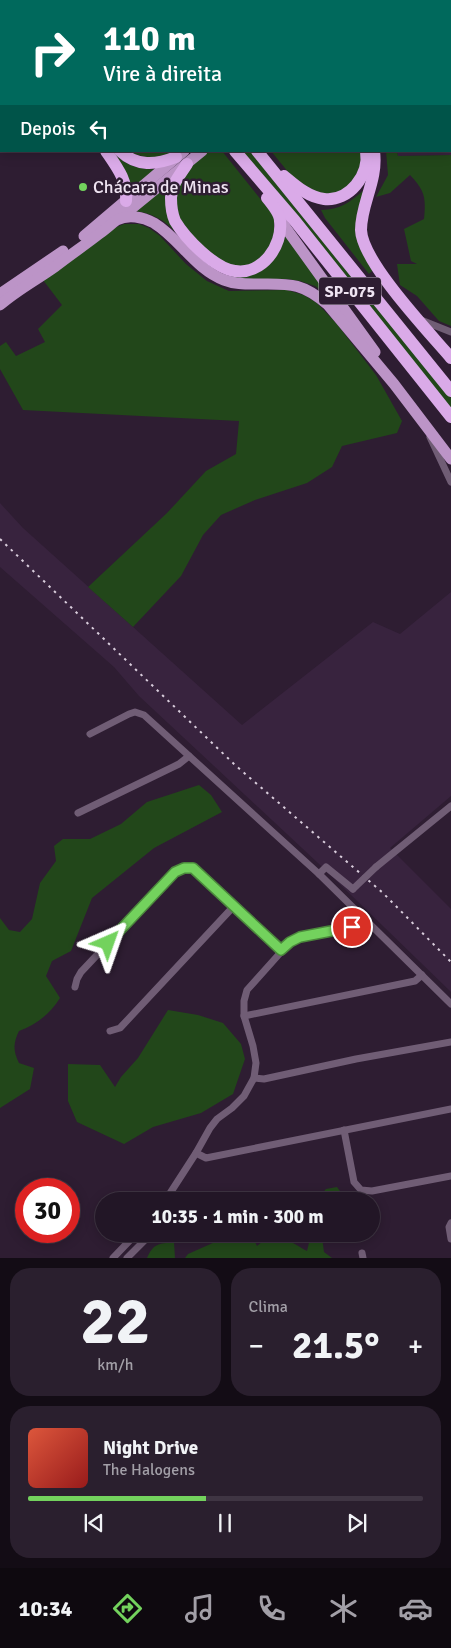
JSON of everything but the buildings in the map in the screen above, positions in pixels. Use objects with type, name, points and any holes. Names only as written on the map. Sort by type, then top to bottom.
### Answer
[{"type":"highway","points":[[107,152],[122,175],[126,185],[126,201]]},
{"type":"highway","points":[[121,152],[139,163],[149,164],[182,157],[172,190],[172,210],[175,220],[186,236],[217,265],[236,272],[260,266],[274,250],[279,236],[280,220],[248,166]]},
{"type":"highway","name":"SP-075","points":[[236,152],[295,221],[451,417]]},
{"type":"highway","name":"SP-075","points":[[258,152],[451,392]]},
{"type":"highway","points":[[266,163],[303,192],[324,199],[335,198],[348,193],[357,184],[365,171],[366,152]]},
{"type":"highway","points":[[374,152],[375,171],[362,216],[361,230],[363,241],[368,253],[384,277],[451,358]]},
{"type":"highway","points":[[406,336],[451,384]]},
{"type":"main road","points":[[0,305],[3,297],[182,157],[200,153]]},
{"type":"main road","points":[[3,297],[43,275],[118,220],[182,157]]},
{"type":"main road","points":[[118,220],[133,217],[143,218],[153,223],[196,262],[210,273],[225,281],[242,284],[286,284],[306,288],[316,295],[328,306],[394,384],[424,426],[451,459]]},
{"type":"main road","points":[[280,220],[386,368],[394,384]]},
{"type":"street","points":[[418,318],[451,332]]},
{"type":"street","points":[[424,426],[451,482]]},
{"type":"street","points":[[90,734],[128,714],[135,712],[144,715],[319,874],[451,1004]]},
{"type":"street","points":[[78,812],[179,764],[189,756]]},
{"type":"street","points":[[319,874],[326,867],[353,889],[451,806]]},
{"type":"street","points":[[75,988],[76,979],[81,972],[175,872],[184,868],[193,868],[281,950]]},
{"type":"street","points":[[110,1031],[120,1028],[234,906]]},
{"type":"street","points":[[171,1192],[217,1119],[244,1096],[254,1078],[256,1063],[254,1046],[244,1016],[245,994],[281,950],[295,939],[352,927],[365,920]]},
{"type":"street","points":[[244,1016],[415,981],[422,975]]},
{"type":"street","points":[[254,1078],[264,1079],[356,1059],[451,1042]]},
{"type":"street","points":[[196,1153],[206,1158],[451,1109]]},
{"type":"street","points":[[344,1130],[354,1182],[362,1190],[372,1191],[451,1176]]},
{"type":"street","points":[[451,1223],[449,1227],[451,1239]]},
{"type":"street","points":[[112,1258],[128,1242]]},
{"type":"street","points":[[127,1258],[143,1242]]},
{"type":"shaded area","points":[[397,152],[451,152],[451,155],[398,156]]},
{"type":"shaded area","points":[[0,503],[23,528],[242,725],[373,622],[400,634],[451,592],[451,796],[390,848],[451,909],[451,992],[318,863],[139,696],[114,667],[0,567]]},
{"type":"green space","points":[[130,152],[174,152],[157,157]]},
{"type":"green space","points":[[208,152],[223,152],[274,216],[274,241],[257,264],[231,267],[201,246],[178,217],[174,193],[190,165]]},
{"type":"green space","points":[[241,152],[253,152],[451,398],[451,412]]},
{"type":"green space","points":[[272,152],[362,152],[365,163],[346,192],[323,196],[293,178]]},
{"type":"green space","points":[[386,152],[397,152],[398,156],[451,155],[451,326],[439,321],[417,296],[400,285],[397,264],[417,264],[411,261],[404,229],[424,219],[425,205],[422,190],[410,175],[390,193],[376,197],[388,175]]},
{"type":"green space","points":[[116,155],[134,167],[156,169],[130,193]]},
{"type":"green space","points":[[171,179],[177,234],[157,218],[146,213],[133,211]]},
{"type":"green space","points":[[363,191],[365,194],[361,206],[373,270],[369,274],[325,218],[321,210],[344,205]]},
{"type":"green space","points":[[124,224],[139,224],[149,228],[160,236],[186,264],[207,281],[229,291],[287,290],[304,295],[317,303],[337,324],[376,375],[402,421],[397,433],[342,446],[332,467],[307,483],[255,500],[221,515],[203,535],[181,576],[133,627],[88,587],[167,513],[206,471],[236,454],[239,421],[23,410],[0,369],[0,346],[6,342],[16,356],[45,342],[38,329],[62,305],[43,280],[109,230]]},
{"type":"green space","points":[[283,232],[332,298],[315,286],[300,281],[287,279],[239,280],[224,272],[248,274]]},
{"type":"green space","points":[[199,785],[211,795],[222,812],[154,848],[92,898],[71,951],[52,961],[46,976],[60,998],[42,1018],[19,1031],[16,1039],[15,1051],[19,1063],[34,1068],[30,1089],[0,1108],[0,918],[9,930],[20,932],[32,919],[40,883],[56,861],[54,846],[63,839],[90,839],[121,824],[147,802]]},
{"type":"green space","points":[[168,1010],[198,1015],[223,1023],[241,1044],[245,1059],[233,1094],[201,1113],[153,1127],[124,1144],[77,1122],[68,1101],[68,1064],[100,1065],[115,1087],[121,1077],[138,1058]]},
{"type":"green space","points":[[337,1187],[341,1192],[323,1192],[326,1189]]},
{"type":"green space","points":[[174,1242],[175,1258],[147,1258],[154,1247]]},
{"type":"green space","points":[[215,1242],[255,1242],[257,1246],[263,1242],[290,1242],[307,1251],[309,1242],[323,1242],[324,1252],[332,1258],[185,1258],[188,1254]]},
{"type":"railway","points":[[0,539],[235,765],[383,893],[451,962]]},
{"type":"place","name":"Chácara de Minas","points":[[83,187]]},
{"type":"route","points":[[108,943],[175,872],[187,868],[193,868],[281,950],[290,942],[300,937],[352,927]]}]
